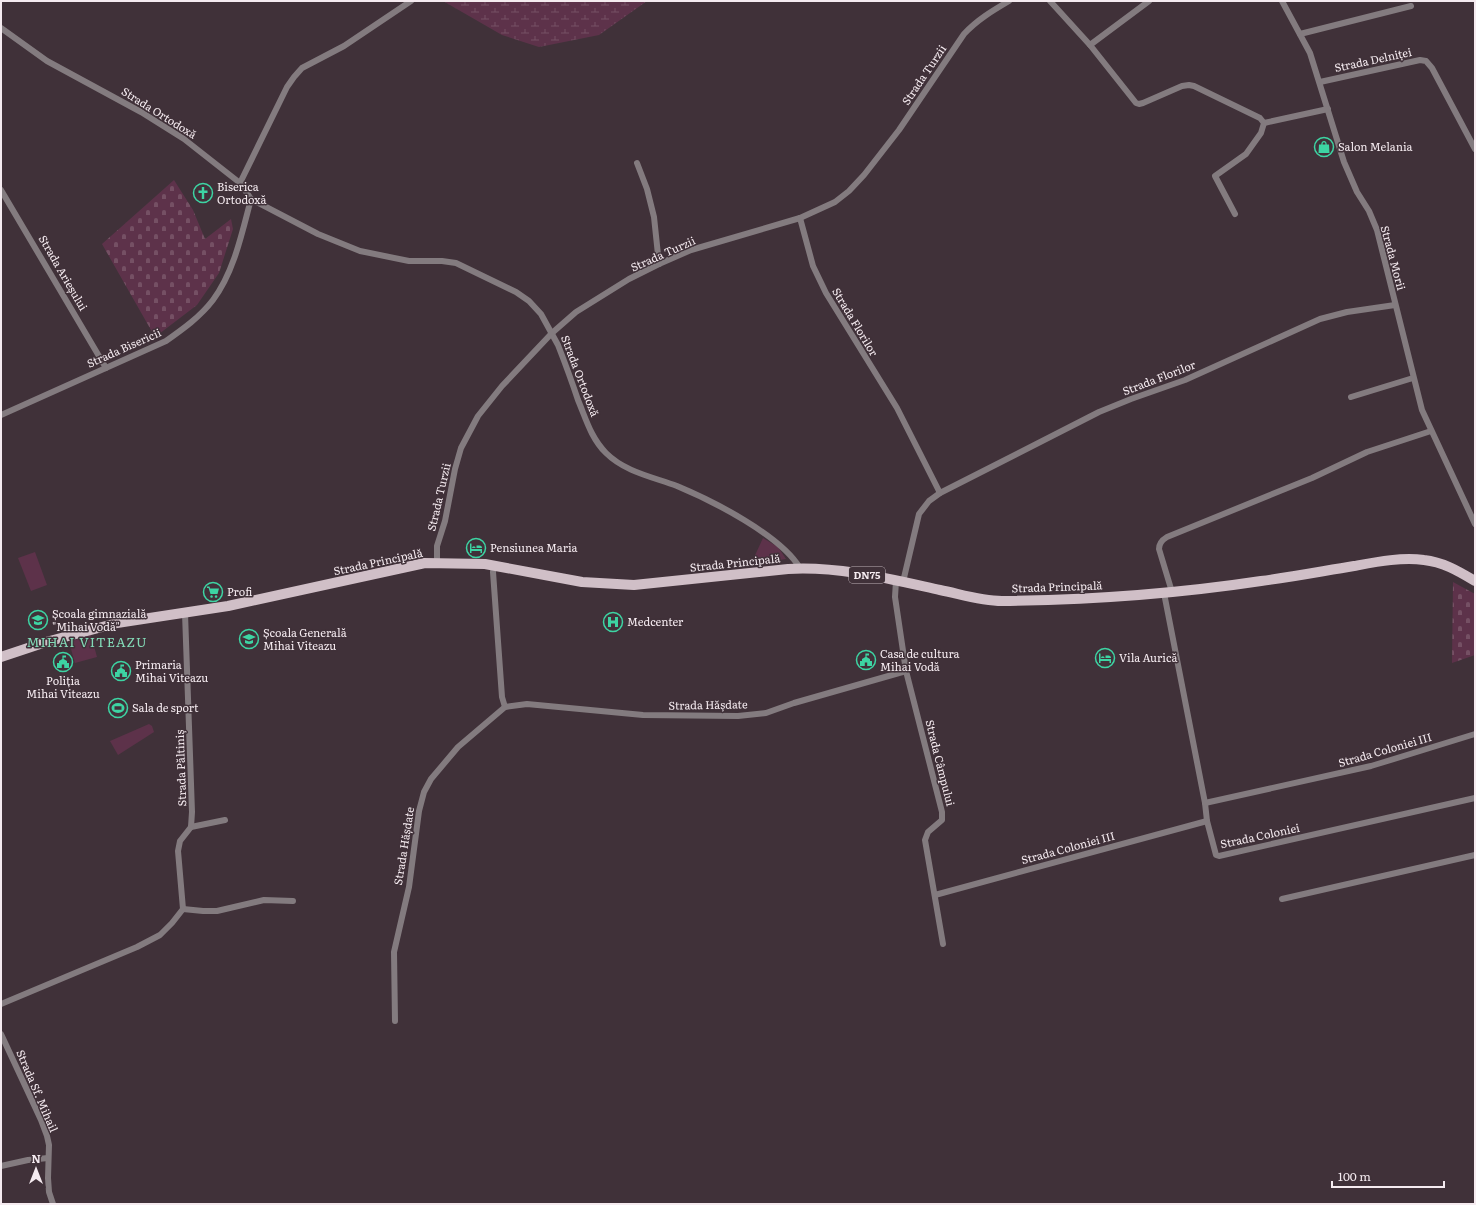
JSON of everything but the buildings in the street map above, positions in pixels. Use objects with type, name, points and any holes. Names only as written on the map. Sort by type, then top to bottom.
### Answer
[{"type":"main road","name":"Strada Principală","points":[[1,657],[117,623],[185,613],[294,592],[421,564],[437,563],[494,565],[582,582],[634,585],[800,568],[828,569],[899,581],[981,599],[1000,601],[1093,598],[1168,592],[1249,583],[1374,563],[1412,559],[1432,561],[1446,565],[1475,581]]},
{"type":"street","points":[[240,183],[287,87],[302,68],[344,46],[411,1]]},
{"type":"street","name":"Strada Turzii","points":[[437,563],[437,546],[445,521],[455,469],[461,448],[478,416],[502,386],[552,333],[576,312],[630,279],[659,264],[691,250],[800,218],[835,202],[849,191],[864,175],[899,130],[964,34],[988,13],[1009,1]]},
{"type":"street","points":[[1050,1],[1090,45],[1136,103],[1143,103],[1182,86],[1189,85],[1194,86],[1253,115],[1264,123],[1328,109]]},
{"type":"street","points":[[1090,45],[1149,1]]},
{"type":"street","name":"Strada Morii","points":[[1282,1],[1310,53],[1344,162],[1357,192],[1377,230],[1422,410],[1475,524]]},
{"type":"street","points":[[1300,34],[1411,6]]},
{"type":"street","name":"Strada Ortodoxă","points":[[1,28],[47,61],[141,112],[184,138],[240,183],[251,199],[318,234],[360,251],[409,262],[442,261],[456,263],[516,292],[529,301],[541,314],[552,333],[558,345],[592,435],[606,454],[625,467],[716,504],[758,529],[778,544],[793,558],[800,568]]},
{"type":"street","name":"Strada Delniței","points":[[1320,82],[1420,60],[1426,61],[1432,68],[1475,149]]},
{"type":"street","points":[[1234,214],[1215,176],[1246,154],[1261,133],[1264,123]]},
{"type":"street","points":[[637,163],[647,189],[654,217],[659,264]]},
{"type":"street","name":"Strada Arieșului","points":[[1,190],[106,368]]},
{"type":"street","name":"Strada Bisericii","points":[[1,415],[166,341],[190,324],[212,301],[223,285],[238,247],[251,199]]},
{"type":"street","name":"Strada Florilor","points":[[800,218],[814,266],[826,293],[897,408],[940,493]]},
{"type":"street","name":"Strada Florilor","points":[[899,581],[919,514],[929,501],[940,493],[1100,412],[1131,399],[1185,380],[1320,319],[1347,312],[1395,306]]},
{"type":"street","points":[[1351,397],[1413,378]]},
{"type":"street","name":"Strada Coloniei","points":[[1431,431],[1367,452],[1312,478],[1167,537],[1159,545],[1159,549],[1168,592],[1205,802],[1207,821],[1214,853],[1219,856],[1475,798]]},
{"type":"street","points":[[494,565],[502,697],[505,707]]},
{"type":"street","name":"Strada Câmpului","points":[[899,581],[894,597],[906,671],[942,812],[942,820],[928,832],[925,840],[943,944]]},
{"type":"street","name":"Strada Păltiniș","points":[[185,613],[192,812],[191,827]]},
{"type":"street","name":"Strada Hășdate","points":[[395,1021],[394,952],[409,887],[419,811],[424,792],[431,779],[458,747],[505,707],[527,704],[643,715],[738,716],[766,713],[906,671]]},
{"type":"street","name":"Strada Coloniei III","points":[[1205,802],[1371,766],[1475,734]]},
{"type":"street","points":[[1,1004],[138,948],[160,934],[172,923],[183,909],[178,851],[180,841],[191,827],[225,820]]},
{"type":"street","name":"Strada Coloniei III","points":[[935,894],[1207,821]]},
{"type":"street","points":[[1282,899],[1475,855]]},
{"type":"street","points":[[183,909],[217,911],[264,900],[293,901]]},
{"type":"street","name":"Strada Sf. Mihail","points":[[1,1034],[47,1136],[49,1145],[49,1192],[53,1204]]},
{"type":"street","points":[[1,1166],[28,1160],[48,1158]]},
{"type":"green space","points":[[443,1],[647,1],[599,35],[539,47],[502,35]]},
{"type":"green space","points":[[174,180],[193,210],[205,239],[231,219],[233,229],[219,273],[197,305],[155,337],[102,244]]},
{"type":"green space","points":[[763,538],[778,547],[786,559],[751,564]]},
{"type":"green space","points":[[35,552],[47,585],[31,591],[18,558]]},
{"type":"green space","points":[[1453,582],[1475,594],[1475,655],[1452,663]]},
{"type":"green space","points":[[91,635],[97,657],[75,663],[69,642]]},
{"type":"green space","points":[[149,724],[152,726],[154,732],[118,755],[110,741]]},
{"type":"place","name":"Salon Melania","points":[[1324,147]]},
{"type":"place","name":"Biserica Ortodoxă","points":[[203,193]]},
{"type":"place","name":"Pensiunea Maria","points":[[476,548]]},
{"type":"place","name":"Profi","points":[[213,592]]},
{"type":"place","name":"Școala gimnazială \"Mihai Vodă\"","points":[[38,620]]},
{"type":"place","name":"Medcenter","points":[[613,622]]},
{"type":"place","name":"Școala Generală Mihai Viteazu","points":[[249,639]]},
{"type":"place","name":"Vila Aurică","points":[[1105,658]]},
{"type":"place","name":"Casa de cultura Mihai Vodă","points":[[866,660]]},
{"type":"place","name":"Poliția Mihai Viteazu","points":[[63,662]]},
{"type":"place","name":"Primaria Mihai Viteazu","points":[[121,671]]},
{"type":"place","name":"Sala de sport","points":[[118,708]]},
{"type":"district","name":"MIHAI VITEAZU","points":[[87,642]]}]
